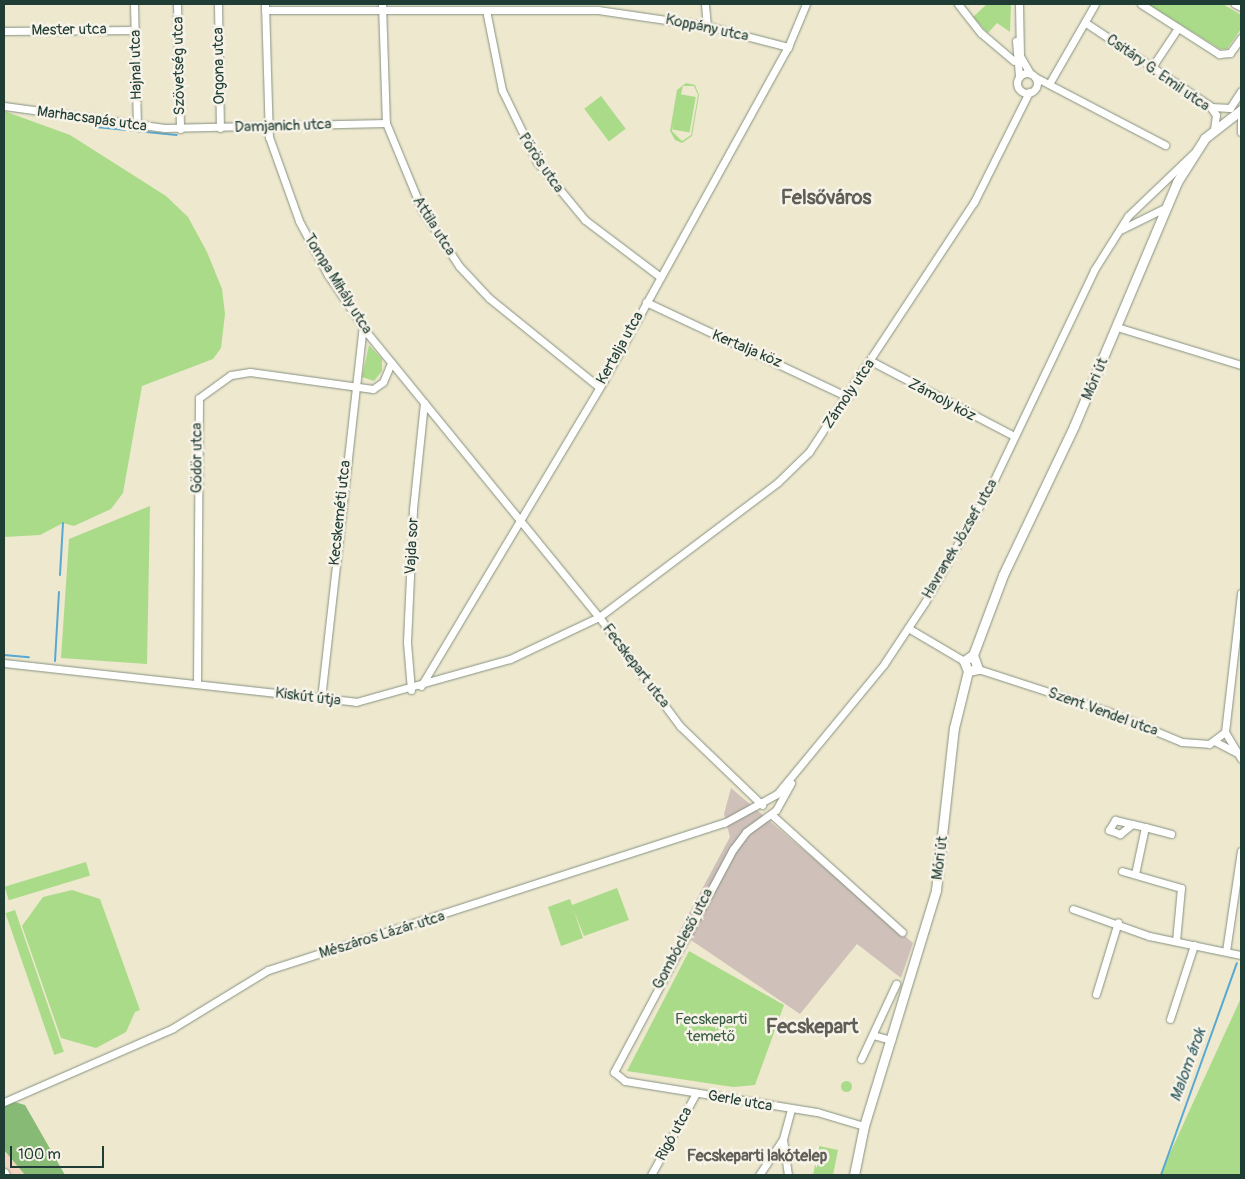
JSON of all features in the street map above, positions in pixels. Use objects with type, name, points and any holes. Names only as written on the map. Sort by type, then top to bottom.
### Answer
[{"type":"main road","name":"Móri út","points":[[973,655],[1006,568],[1117,327],[1167,207],[1194,153],[1214,130],[1239,114]]},
{"type":"main road","points":[[973,655],[978,669],[968,671],[964,661],[973,655]]},
{"type":"main road","name":"Móri út","points":[[854,1175],[864,1126],[936,890],[954,728],[968,671]]},
{"type":"street","name":"Hajnal utca","points":[[134,4],[137,126]]},
{"type":"street","name":"Szövetség utca","points":[[177,4],[180,128]]},
{"type":"street","name":"Orgona utca","points":[[218,4],[220,128]]},
{"type":"street","points":[[705,4],[707,26]]},
{"type":"street","name":"Kertalja utca","points":[[421,686],[518,520],[599,387],[788,47],[806,4]]},
{"type":"street","points":[[959,4],[982,33],[1014,61]]},
{"type":"street","points":[[1019,4],[1020,56],[1032,75],[1165,145]]},
{"type":"street","points":[[1141,4],[1219,54],[1230,53],[1241,38]]},
{"type":"street","points":[[1235,4],[1241,7]]},
{"type":"street","points":[[1019,89],[1032,90],[1049,84],[1086,23],[1094,5]]},
{"type":"street","name":"Attila utca","points":[[382,6],[386,123],[415,196],[460,266],[514,322],[599,387]]},
{"type":"street","name":"Koppány utca","points":[[265,7],[598,7],[707,26],[788,47]]},
{"type":"street","name":"Tompa Mihály utca","points":[[265,7],[268,126],[299,221],[363,328],[518,520]]},
{"type":"street","name":"Pörös utca","points":[[488,8],[502,90],[537,162],[585,220],[659,276]]},
{"type":"street","name":"Csitáry G. Emil utca","points":[[1086,23],[1209,105],[1216,116],[1214,130]]},
{"type":"street","points":[[1152,67],[1178,28]]},
{"type":"street","points":[[1014,61],[1019,29]]},
{"type":"street","name":"Mester utca","points":[[4,31],[135,30]]},
{"type":"street","name":"Zámoly utca","points":[[1014,61],[1018,77],[1020,104]]},
{"type":"street","points":[[1018,77],[1032,75]]},
{"type":"street","points":[[1032,75],[1032,90]]},
{"type":"street","name":"Zámoly utca","points":[[599,616],[788,474],[848,397],[989,177],[1020,104],[1032,90]]},
{"type":"street","points":[[1209,105],[1224,110],[1241,91]]},
{"type":"street","name":"Marhacsapás utca","points":[[4,106],[137,126],[180,128]]},
{"type":"street","points":[[1239,114],[1241,132]]},
{"type":"street","name":"Damjanich utca","points":[[180,128],[386,123]]},
{"type":"street","name":"Havranek József utca","points":[[752,811],[765,803],[792,780],[908,628],[986,494],[1082,293],[1118,233],[1145,194],[1194,153]]},
{"type":"street","points":[[1118,233],[1136,219],[1167,207]]},
{"type":"street","name":"Kertalja köz","points":[[646,302],[848,397]]},
{"type":"street","points":[[1117,327],[1241,365]]},
{"type":"street","name":"Kecskeméti utca","points":[[321,699],[363,328]]},
{"type":"street","name":"Zámoly köz","points":[[871,361],[1014,436]]},
{"type":"street","points":[[355,387],[372,389],[380,385],[390,362]]},
{"type":"street","name":"Gödör utca","points":[[197,684],[199,398],[231,375],[250,372],[355,387]]},
{"type":"street","name":"Vajda sor","points":[[411,690],[407,672],[411,557],[424,403]]},
{"type":"street","name":"Fecskepart utca","points":[[518,520],[599,616],[688,736],[774,812]]},
{"type":"street","points":[[1241,593],[1225,732],[1216,742],[1241,756]]},
{"type":"street","name":"Kiskút útja","points":[[4,663],[356,702],[411,690],[530,651],[599,616]]},
{"type":"street","points":[[908,628],[964,661]]},
{"type":"street","name":"Szent Vendel utca","points":[[978,669],[1107,711],[1182,742],[1216,742]]},
{"type":"street","points":[[1225,732],[1241,756]]},
{"type":"street","points":[[792,780],[774,812],[902,932]]},
{"type":"street","points":[[752,811],[760,823]]},
{"type":"street","name":"Mészáros Lázár utca","points":[[4,1102],[29,1093],[173,1028],[268,970],[752,811]]},
{"type":"street","name":"Gombócleső utca","points":[[616,1077],[617,1061],[718,875],[740,839],[774,812]]},
{"type":"street","points":[[1132,824],[1171,834]]},
{"type":"street","points":[[1135,874],[1145,828]]},
{"type":"street","points":[[1226,951],[1241,850]]},
{"type":"street","points":[[1122,871],[1181,888],[1176,941]]},
{"type":"street","points":[[1073,909],[1118,922],[1149,936],[1226,951],[1241,956]]},
{"type":"street","points":[[1096,994],[1118,922]]},
{"type":"street","points":[[1170,1019],[1194,945]]},
{"type":"street","points":[[861,1060],[896,984]]},
{"type":"street","points":[[874,1035],[891,1040]]},
{"type":"street","name":"Gerle utca","points":[[616,1077],[791,1109],[864,1126]]},
{"type":"street","name":"Rigó utca","points":[[651,1175],[696,1093]]},
{"type":"street","points":[[759,1175],[783,1139],[791,1109]]},
{"type":"street","points":[[783,1139],[788,1175]]},
{"type":"shaded area","points":[[731,788],[913,943],[901,978],[857,944],[800,1014],[679,932],[730,837],[724,814]]},
{"type":"shaded area","points":[[4,1150],[25,1175],[4,1175]]},
{"type":"green space","points":[[987,4],[1011,4],[1010,32],[997,23],[988,33],[973,17]]},
{"type":"green space","points":[[1148,4],[1223,4],[1241,15],[1241,29],[1227,49],[1220,49]]},
{"type":"green space","points":[[686,83],[695,85],[699,95],[692,136],[682,143],[675,140],[670,131],[677,90]],"holes":[[[683,86],[694,86],[698,95],[691,135],[682,141],[672,131]]]},
{"type":"green space","points":[[679,94],[696,97],[689,132],[673,129]]},
{"type":"green space","points":[[601,96],[626,129],[609,141],[584,109]]},
{"type":"green space","points":[[4,111],[70,135],[166,196],[188,217],[207,252],[222,289],[225,314],[221,348],[213,359],[142,386],[123,493],[111,509],[74,526],[63,523],[40,535],[4,537]]},
{"type":"green space","points":[[369,345],[382,359],[382,371],[374,381],[362,377]]},
{"type":"green space","points":[[150,506],[147,664],[61,658],[69,539]]},
{"type":"green space","points":[[86,862],[90,875],[9,900],[5,887]]},
{"type":"green space","points":[[617,888],[629,920],[584,936],[574,911],[583,938],[561,946],[548,907],[570,899],[572,905]]},
{"type":"green space","points":[[72,890],[100,899],[140,1010],[135,1012],[126,1032],[96,1048],[61,1038],[22,926],[43,897]]},
{"type":"green space","points":[[15,910],[64,1052],[54,1055],[6,913]]},
{"type":"green space","name":"Fecskeparti temető","points":[[689,951],[784,1005],[755,1085],[733,1087],[627,1071]]},
{"type":"green space","points":[[1241,998],[1241,1175],[1160,1175]]},
{"type":"green space","points":[[846,1080],[852,1086],[846,1092],[840,1086]]},
{"type":"green space","points":[[4,1099],[25,1105],[65,1175],[25,1175],[4,1150]]},
{"type":"green space","points":[[819,1146],[838,1150],[833,1175],[813,1175]]},
{"type":"waterway","points":[[96,127],[177,135]]},
{"type":"waterway","points":[[60,575],[63,523]]},
{"type":"waterway","points":[[55,661],[59,592]]},
{"type":"waterway","points":[[4,655],[29,657]]},
{"type":"waterway","name":"Malom árok","points":[[1161,1175],[1237,963]]},
{"type":"district","name":"Felsőváros","points":[[826,197]]},
{"type":"district","name":"Fecskepart","points":[[812,1026]]},
{"type":"district","name":"Fecskeparti lakótelep","points":[[757,1156]]}]
